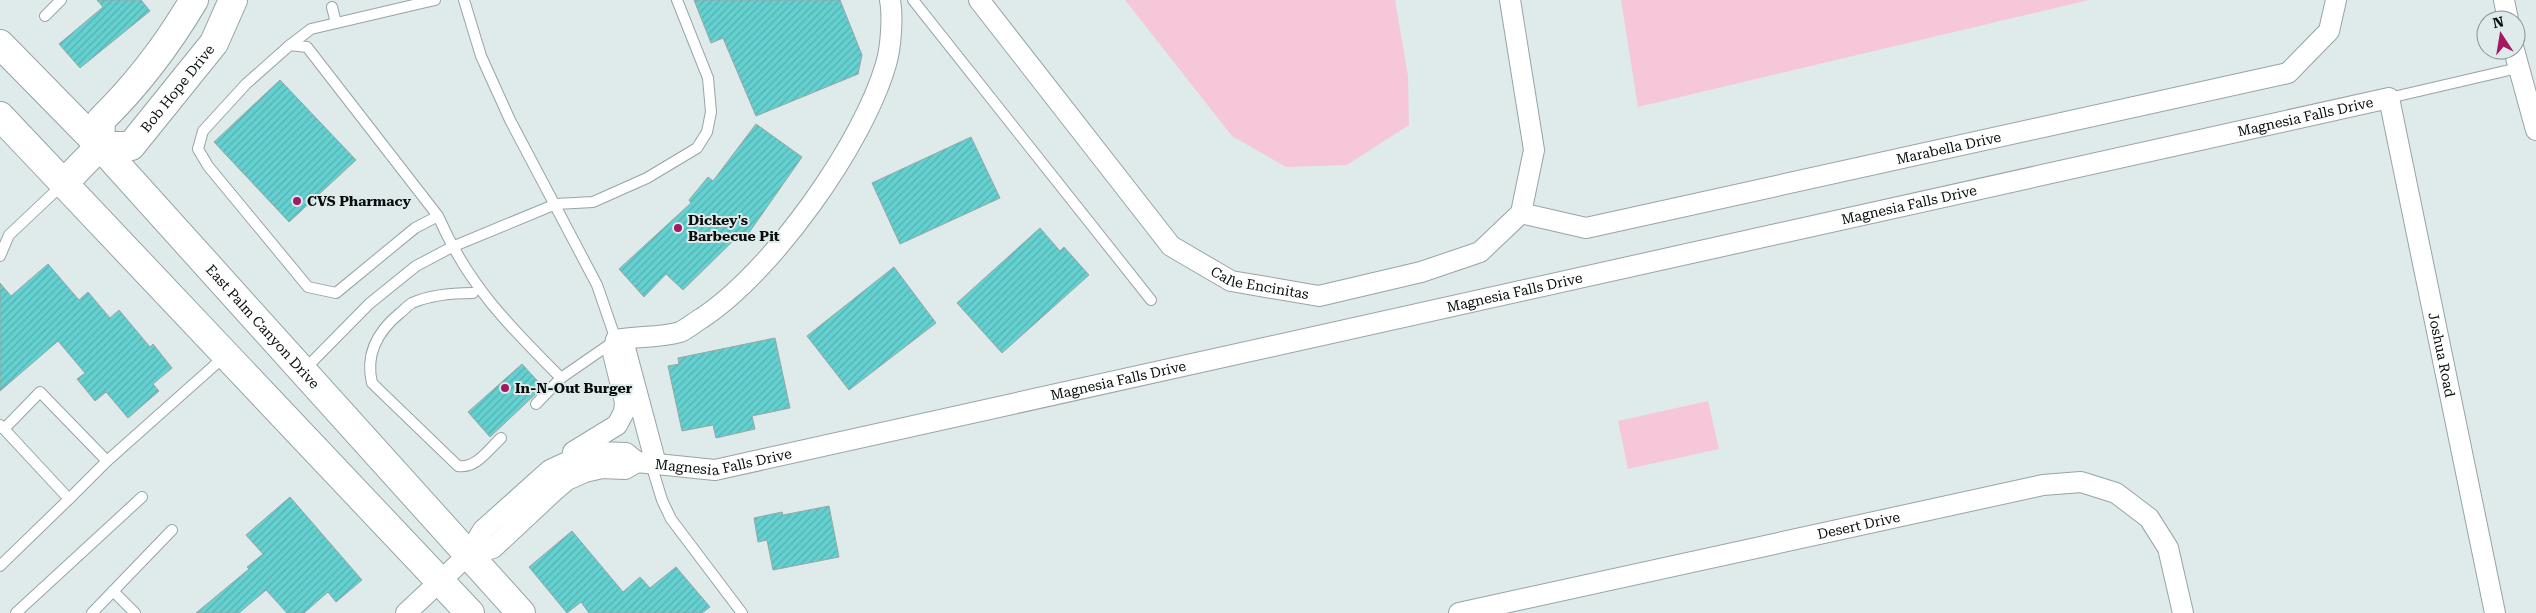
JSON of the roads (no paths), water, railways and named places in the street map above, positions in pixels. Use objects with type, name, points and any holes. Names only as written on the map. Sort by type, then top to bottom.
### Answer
[{"type":"main road","points":[[63,184],[100,146],[101,120],[125,95],[170,40],[194,0]]},
{"type":"main road","name":"Bob Hope Drive","points":[[100,146],[131,146],[214,43],[233,0]]},
{"type":"main road","name":"East Palm Canyon Drive","points":[[0,44],[100,146],[521,613]]},
{"type":"main road","points":[[0,116],[470,613]]},
{"type":"street","points":[[616,340],[680,332],[720,306],[777,250],[835,167],[864,119],[887,63],[892,10],[890,0]]},
{"type":"street","name":"Calle Encinitas","points":[[979,0],[1171,246],[1232,281],[1319,296],[1421,272],[1480,252],[1521,213]]},
{"type":"street","points":[[1510,0],[1534,150],[1521,213]]},
{"type":"street","name":"Marabella Drive","points":[[1521,213],[1586,228],[2288,73],[2329,31],[2336,0]]},
{"type":"street","points":[[2516,60],[2536,130]]},
{"type":"street","name":"Magnesia Falls Drive","points":[[468,555],[493,548],[567,480],[585,472],[602,468],[625,468],[648,464],[715,470],[2389,98]]},
{"type":"street","name":"Joshua Road","points":[[2389,98],[2495,613]]},
{"type":"street","points":[[616,340],[625,348],[648,464]]},
{"type":"street","points":[[560,465],[576,450],[617,425],[621,420],[625,402],[613,353],[616,340]]},
{"type":"street","name":"Magnesia Falls Drive","points":[[406,613],[442,582],[468,555],[483,530],[550,470],[580,456],[598,452],[626,453],[648,464]]},
{"type":"street","name":"Desert Drive","points":[[1459,613],[2043,485],[2080,482],[2116,493],[2149,518],[2168,548],[2183,613]]},
{"type":"lane","points":[[45,16],[61,0]]},
{"type":"lane","points":[[435,0],[311,29],[246,84],[203,131],[198,149],[208,166],[308,286],[336,293],[415,228],[438,216]]},
{"type":"lane","points":[[464,0],[480,56],[510,120],[556,204],[597,285],[616,340],[561,378],[536,404]]},
{"type":"lane","points":[[303,372],[369,304],[416,266],[452,247],[556,204],[593,202],[648,178],[697,148],[707,132],[711,112],[708,78],[677,0]]},
{"type":"lane","points":[[913,0],[1151,300]]},
{"type":"lane","points":[[332,7],[336,23]]},
{"type":"lane","points":[[290,45],[307,46],[438,216],[452,247],[478,289],[506,323],[561,378]]},
{"type":"lane","points":[[2389,98],[2513,60]]},
{"type":"lane","points":[[0,256],[9,235],[63,184]]},
{"type":"lane","points":[[473,294],[451,293],[412,303],[388,322],[374,343],[370,355],[369,371],[372,383],[458,466],[465,467],[475,463],[501,438]]},
{"type":"lane","points":[[0,566],[107,461],[226,355]]},
{"type":"lane","points":[[69,499],[2,427],[40,392],[107,461]]},
{"type":"lane","points":[[648,464],[671,519],[742,613]]},
{"type":"lane","points":[[16,613],[142,497]]},
{"type":"lane","points":[[92,613],[172,530]]},
{"type":"lane","points":[[113,591],[135,613]]},
{"type":"place","name":"CVS Pharmacy","points":[[297,201]]},
{"type":"place","name":"Dickey's Barbecue Pit","points":[[678,228]]},
{"type":"place","name":"In-N-Out Burger","points":[[505,388]]}]
